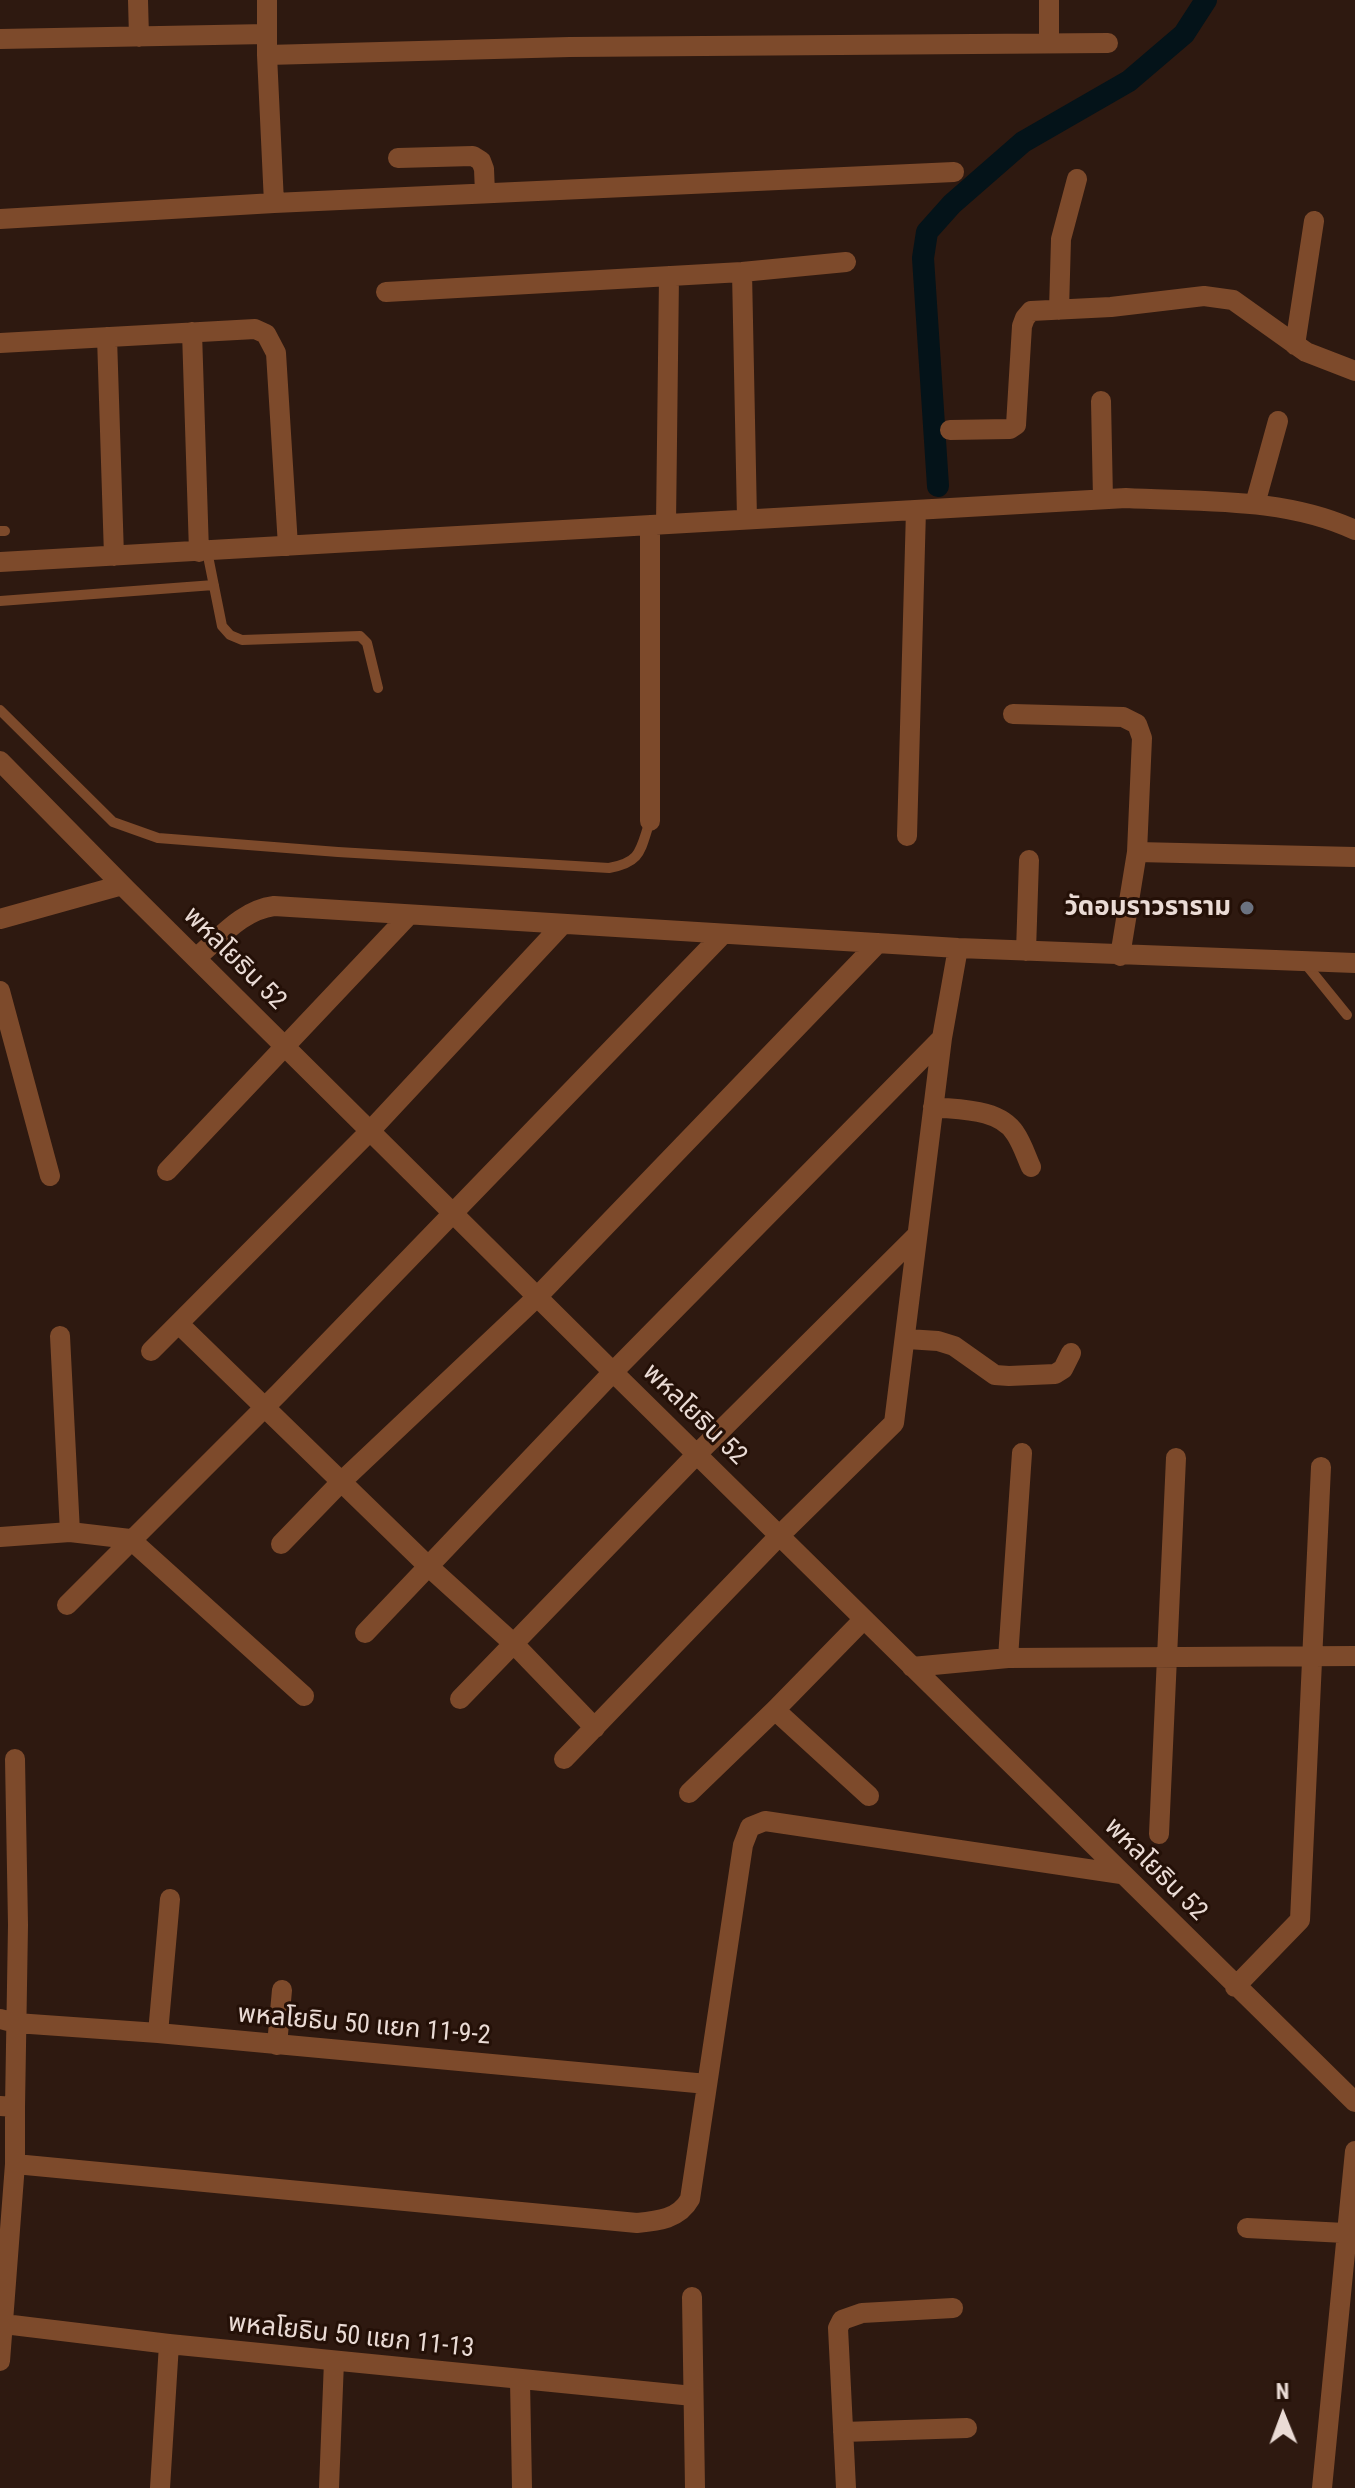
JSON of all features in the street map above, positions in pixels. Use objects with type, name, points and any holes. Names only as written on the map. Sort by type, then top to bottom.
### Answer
[{"type":"street","points":[[138,0],[139,37]]},
{"type":"street","points":[[267,0],[274,203]]},
{"type":"street","points":[[1049,0],[1049,43]]},
{"type":"street","points":[[0,39],[139,37],[267,44],[570,47],[1108,43]]},
{"type":"street","points":[[398,158],[473,156],[481,161],[484,169],[485,193]]},
{"type":"street","points":[[0,219],[274,203],[954,172]]},
{"type":"street","points":[[1059,310],[1061,239],[1077,179]]},
{"type":"street","points":[[1295,345],[1314,221]]},
{"type":"street","points":[[386,292],[742,272],[846,262]]},
{"type":"street","points":[[742,272],[747,519]]},
{"type":"street","points":[[650,821],[669,276]]},
{"type":"street","points":[[950,430],[1010,429],[1016,425],[1025,318],[1031,311],[1111,307],[1204,296],[1233,300],[1295,345],[1355,371]]},
{"type":"street","points":[[0,343],[255,329],[266,334],[276,353],[288,546]]},
{"type":"street","points":[[192,332],[203,551]]},
{"type":"street","points":[[107,337],[114,556]]},
{"type":"street","points":[[1101,401],[1103,499]]},
{"type":"street","points":[[1255,504],[1278,421]]},
{"type":"street","points":[[0,562],[1126,498],[1255,504],[1305,514],[1355,530]]},
{"type":"street","points":[[907,836],[916,510]]},
{"type":"street","points":[[1013,714],[1123,717],[1137,724],[1142,738],[1137,852],[1120,956]]},
{"type":"street","name":"พหลโยธิน 52","points":[[0,761],[613,1372],[1355,2102]]},
{"type":"street","points":[[1137,852],[1355,857]]},
{"type":"street","points":[[1026,951],[1029,860]]},
{"type":"street","points":[[0,919],[122,885]]},
{"type":"street","points":[[196,958],[248,913],[261,907],[274,906],[958,948],[1355,963]]},
{"type":"street","points":[[167,1171],[409,915]]},
{"type":"street","points":[[151,1351],[370,1131],[562,925]]},
{"type":"street","points":[[67,1605],[266,1406],[723,934]]},
{"type":"street","points":[[281,1544],[341,1482],[538,1296],[878,943]]},
{"type":"street","points":[[564,1759],[780,1535],[894,1423],[907,1339],[916,1236],[942,1038],[958,948]]},
{"type":"street","points":[[0,991],[50,1176]]},
{"type":"street","points":[[365,1633],[613,1372],[942,1038]]},
{"type":"street","points":[[933,1107],[993,1115],[1006,1121],[1015,1132],[1031,1167]]},
{"type":"street","points":[[460,1699],[697,1454],[916,1236]]},
{"type":"street","points":[[179,1324],[428,1566],[514,1644],[595,1728]]},
{"type":"street","points":[[60,1336],[70,1532]]},
{"type":"street","points":[[907,1339],[938,1341],[954,1346],[995,1375],[1055,1374],[1063,1369],[1071,1353]]},
{"type":"street","points":[[1008,1658],[1022,1453]]},
{"type":"street","points":[[1159,1834],[1176,1458]]},
{"type":"street","points":[[1235,1987],[1300,1920],[1321,1467]]},
{"type":"street","points":[[0,1537],[70,1532],[130,1539],[304,1696]]},
{"type":"street","points":[[689,1793],[864,1619]]},
{"type":"street","points":[[912,1667],[1008,1658],[1355,1656]]},
{"type":"street","points":[[775,1710],[869,1796]]},
{"type":"street","points":[[0,2361],[15,2164],[8,2107],[8,1816],[15,1759]]},
{"type":"street","points":[[15,2164],[637,2223],[672,2216],[690,2199],[743,1845],[746,1833],[757,1823],[765,1821],[1121,1874]]},
{"type":"street","points":[[158,2033],[170,1899]]},
{"type":"street","points":[[277,2045],[282,1990]]},
{"type":"street","name":"พหลโยธิน 50 แยก 11-9-2","points":[[8,2021],[707,2084]]},
{"type":"street","points":[[1322,2488],[1355,2151]]},
{"type":"street","points":[[1247,2228],[1345,2233]]},
{"type":"street","points":[[692,2297],[695,2488]]},
{"type":"street","points":[[846,2488],[838,2328],[842,2320],[862,2313],[953,2308]]},
{"type":"street","name":"พหลโยธิน 50 แยก 11-13","points":[[4,2324],[169,2344],[693,2396]]},
{"type":"street","points":[[160,2488],[169,2344]]},
{"type":"street","points":[[329,2488],[334,2361]]},
{"type":"street","points":[[520,2380],[522,2488]]},
{"type":"street","points":[[843,2432],[967,2428]]},
{"type":"lane","points":[[203,551],[222,626],[230,635],[242,640],[360,636],[367,643],[378,688]]},
{"type":"lane","points":[[0,601],[214,585]]},
{"type":"lane","points":[[0,710],[113,822],[158,838],[609,868],[628,864],[640,852],[650,821]]},
{"type":"lane","points":[[1304,962],[1347,1015]]},
{"type":"waterway","points":[[938,486],[923,258],[927,232],[952,204],[1023,142],[1129,81],[1184,34],[1206,0]]},
{"type":"place","name":"วัดอมราวราราม","points":[[1247,908]]}]
